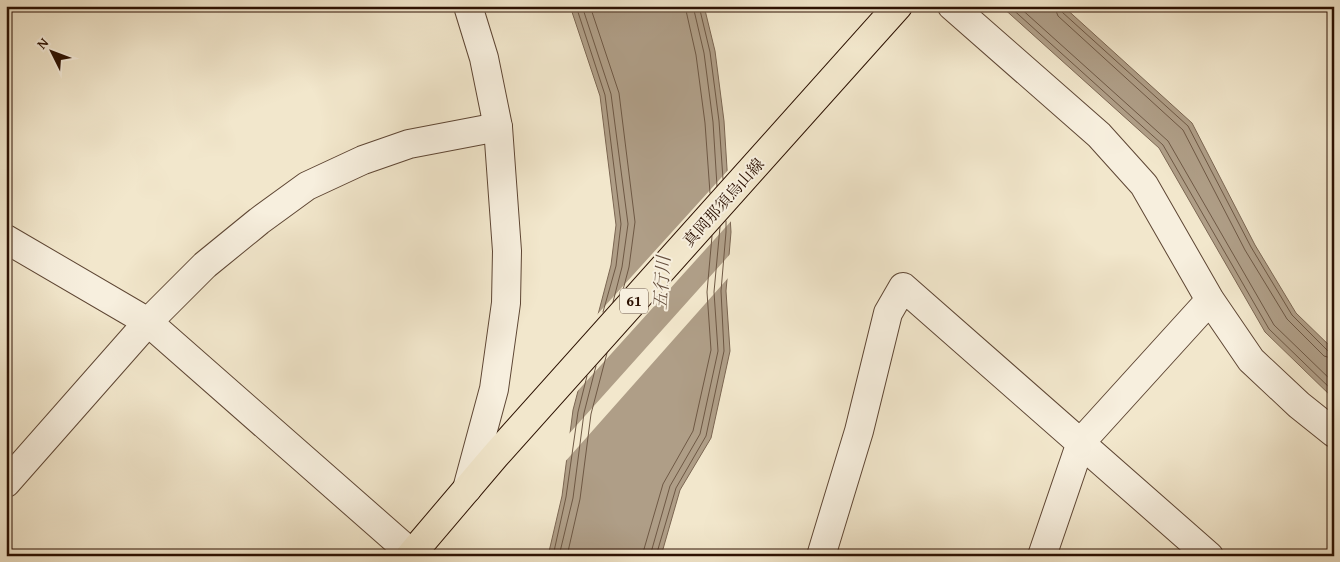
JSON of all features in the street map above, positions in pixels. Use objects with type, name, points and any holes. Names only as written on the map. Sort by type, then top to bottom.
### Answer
[{"type":"main road","name":"真岡那須烏山線","points":[[411,555],[494,456],[898,6]]},
{"type":"street","points":[[467,489],[494,389],[506,304],[508,251],[498,126],[484,58],[468,6]]},
{"type":"street","points":[[952,6],[1100,135],[1144,186],[1210,300],[1252,360],[1299,405],[1334,433]]},
{"type":"street","points":[[6,482],[148,322],[205,265],[258,221],[308,186],[363,160],[409,144],[498,126]]},
{"type":"street","points":[[6,239],[148,322],[411,555]]},
{"type":"street","points":[[821,556],[859,431],[888,313],[903,287],[1209,556]]},
{"type":"street","points":[[1042,556],[1081,442],[1210,300]]},
{"type":"water","name":"五行川","points":[[570,6],[704,6],[715,51],[724,121],[731,232],[726,291],[730,351],[711,438],[680,490],[661,556],[548,556],[562,496],[573,410],[611,265],[616,225],[600,96]]},
{"type":"water","points":[[1001,6],[1063,6],[1192,123],[1255,245],[1296,313],[1334,350],[1334,399],[1265,332],[1159,148]]},
{"type":"pier","points":[[730,168],[733,219],[574,395],[594,318]]},
{"type":"pier","points":[[732,252],[729,277],[563,464],[567,436]]}]
